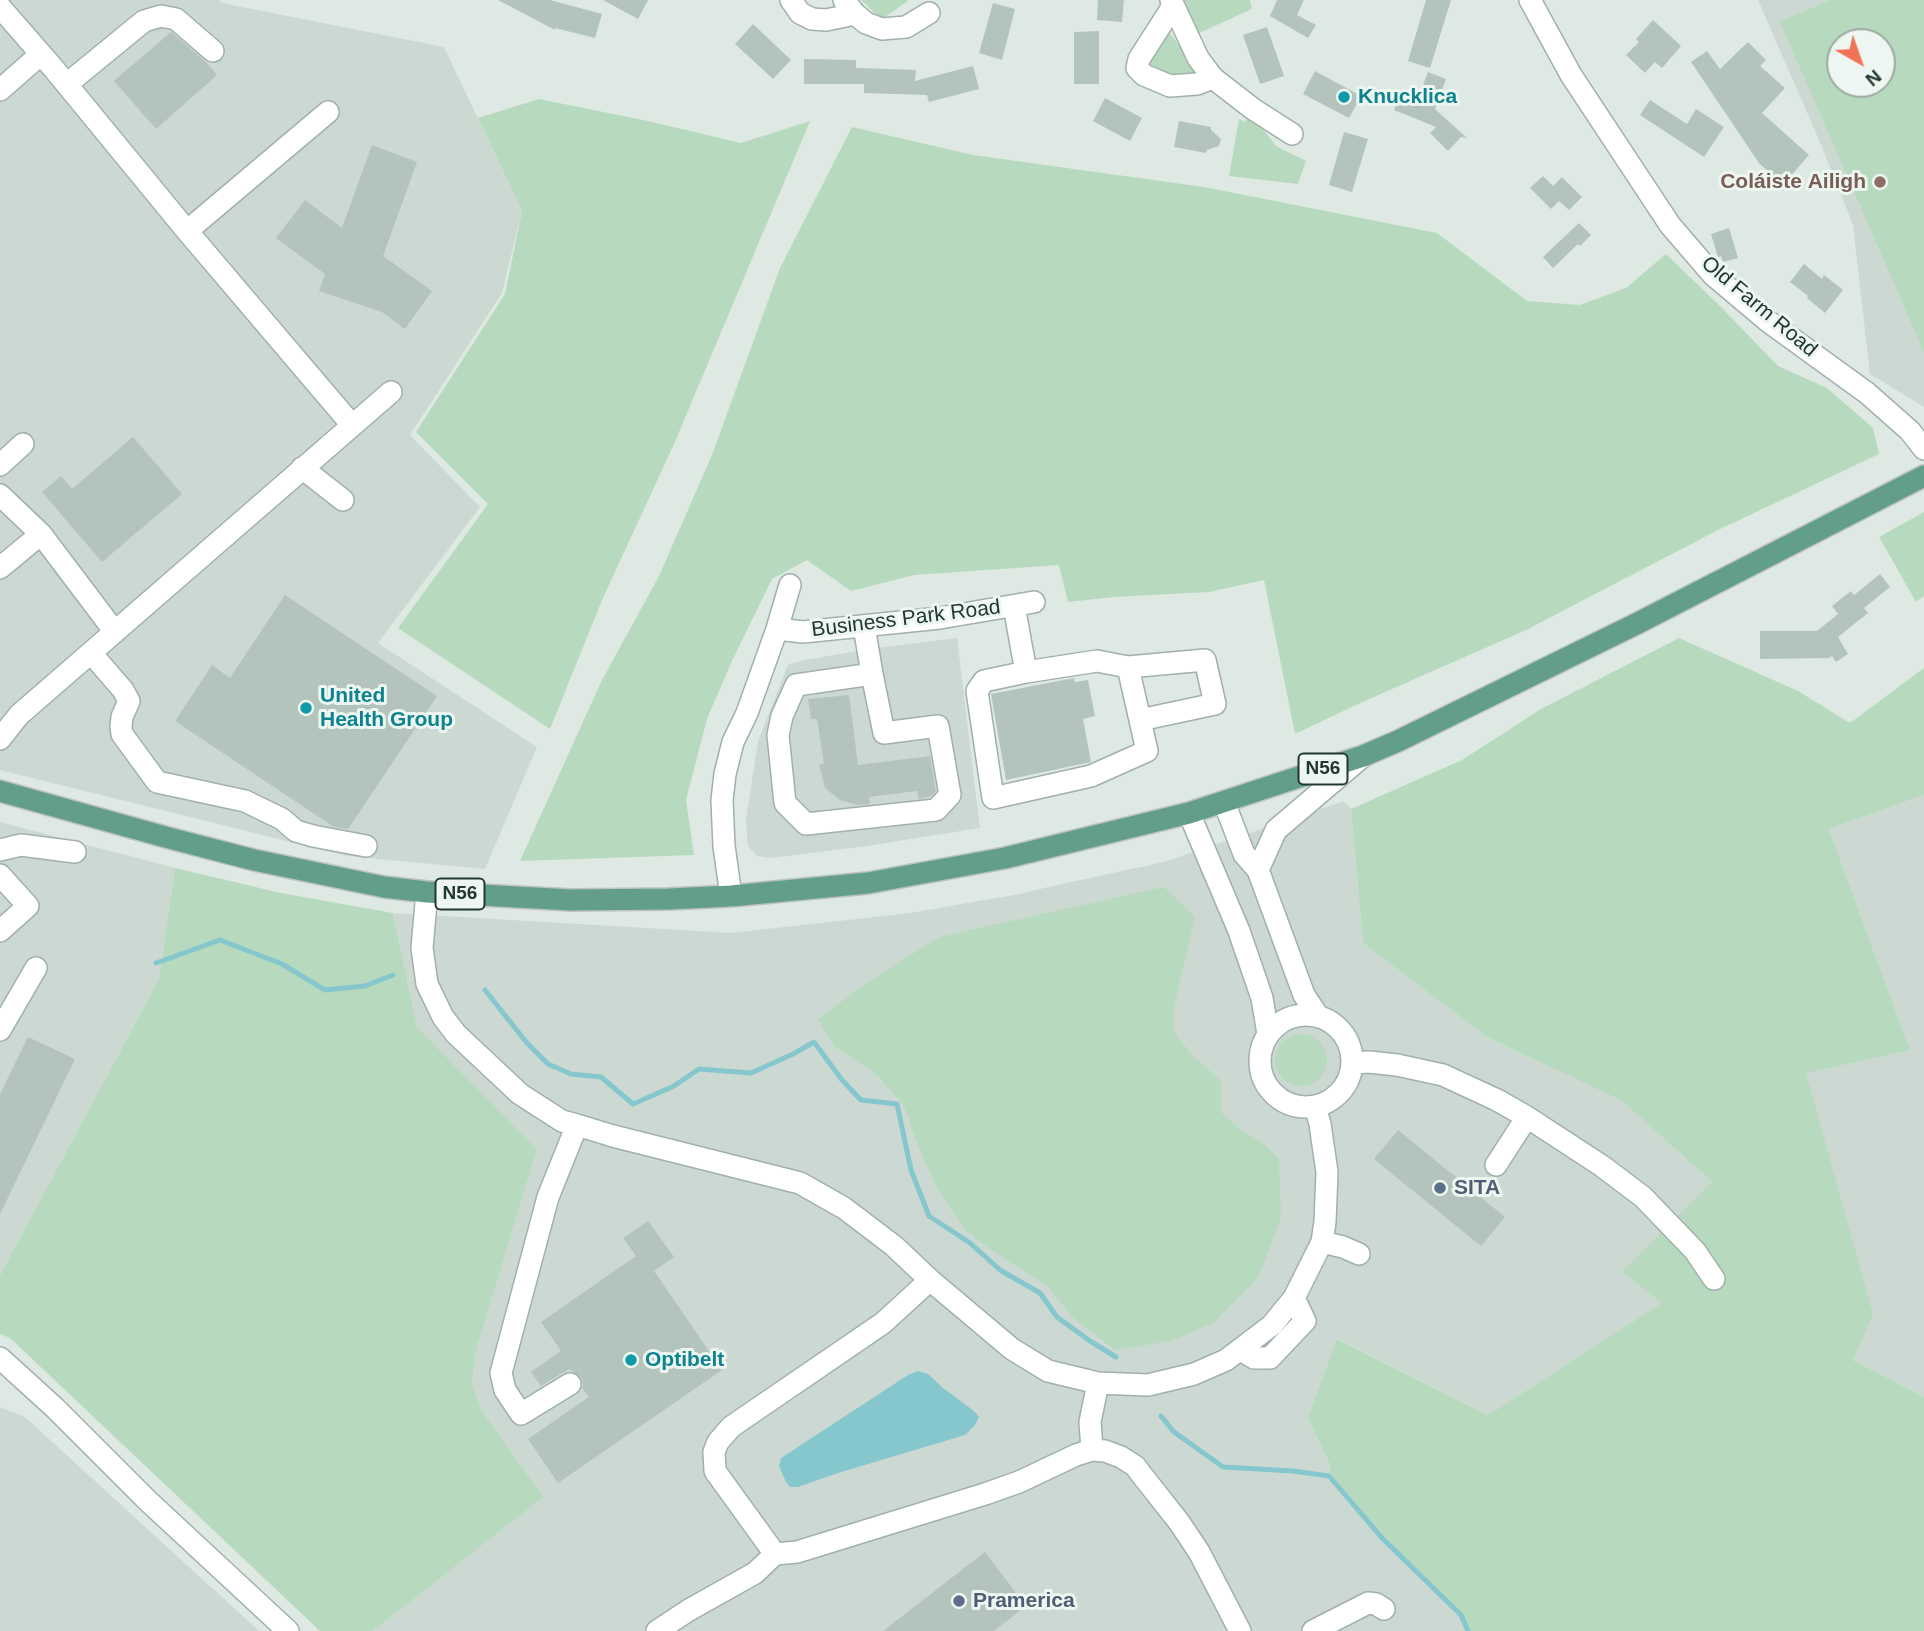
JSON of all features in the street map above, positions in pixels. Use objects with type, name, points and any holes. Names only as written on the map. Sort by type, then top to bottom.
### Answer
[{"type":"main road","name":"N56","points":[[0,791],[254,860],[384,887],[427,892],[572,900],[669,899],[731,896],[881,881],[1005,858],[1189,813],[1363,756],[1638,623],[1924,476]]},
{"type":"street","points":[[791,0],[800,13],[812,19],[826,20],[849,7],[866,23],[882,29],[906,27],[929,13]]},
{"type":"street","name":"Old Farm Road","points":[[1530,0],[1571,75],[1615,144],[1670,225],[1713,275],[1769,322],[1867,393],[1910,431],[1924,449]]},
{"type":"street","points":[[1172,3],[1139,59],[1137,68],[1144,75],[1170,86],[1196,85],[1213,78]]},
{"type":"street","points":[[1172,3],[1198,58],[1213,78],[1292,134]]},
{"type":"street","points":[[0,7],[352,425]]},
{"type":"street","points":[[66,84],[144,21],[161,16],[176,19],[214,51]]},
{"type":"street","points":[[0,90],[41,54]]},
{"type":"street","points":[[187,231],[328,112]]},
{"type":"street","points":[[0,739],[19,715],[390,392]]},
{"type":"street","points":[[0,465],[23,444]]},
{"type":"street","points":[[302,468],[343,500]]},
{"type":"street","points":[[0,495],[41,534],[115,632]]},
{"type":"street","points":[[0,568],[41,534]]},
{"type":"street","points":[[731,896],[724,846],[722,800],[725,774],[733,741],[777,629],[790,585]]},
{"type":"street","name":"Business Park Road","points":[[777,629],[803,632],[864,626],[940,618],[1024,604],[1026,672]]},
{"type":"street","points":[[864,626],[873,674],[884,733],[938,726],[950,796],[936,810],[806,824],[785,803],[778,735],[782,716],[796,685],[873,674]]},
{"type":"street","points":[[91,653],[123,690],[129,701],[122,718],[122,734],[157,782],[245,800],[282,819],[296,831],[366,846]]},
{"type":"street","points":[[1128,667],[1147,751],[1091,776],[993,798],[977,691],[984,681],[1097,661],[1128,667],[1205,660],[1214,704],[1140,720]]},
{"type":"street","points":[[742,723],[778,735]]},
{"type":"street","points":[[1258,870],[1276,830],[1363,756]]},
{"type":"street","points":[[1224,802],[1244,854],[1258,870],[1304,995],[1318,1016]]},
{"type":"street","points":[[1189,813],[1239,931],[1262,998],[1268,1034]]},
{"type":"street","points":[[0,850],[21,845],[75,852]]},
{"type":"street","points":[[0,875],[28,906],[0,931]]},
{"type":"street","points":[[427,892],[422,948],[427,984],[443,1017],[456,1034],[520,1094],[562,1121],[800,1183],[844,1208],[894,1246],[1012,1349],[1048,1371],[1098,1383],[1148,1385],[1195,1374],[1226,1360],[1272,1325],[1294,1298],[1322,1242],[1327,1204],[1327,1172],[1315,1106]]},
{"type":"street","points":[[0,1030],[36,968]]},
{"type":"street","points":[[1304,1014],[1332,1022],[1344,1033],[1351,1047],[1353,1063],[1347,1083],[1325,1103],[1295,1106],[1286,1102],[1270,1090],[1261,1072],[1263,1042],[1268,1034],[1290,1017],[1304,1014]]},
{"type":"street","points":[[1353,1063],[1397,1065],[1443,1074],[1527,1117],[1602,1166],[1643,1197],[1695,1251],[1714,1279]]},
{"type":"street","points":[[1496,1165],[1527,1117]]},
{"type":"street","points":[[570,1384],[521,1414],[505,1390],[501,1373],[548,1197],[577,1125]]},
{"type":"street","points":[[1322,1242],[1359,1254]]},
{"type":"street","points":[[775,1554],[715,1471],[714,1452],[718,1443],[730,1427],[883,1322],[930,1280]]},
{"type":"street","points":[[0,1358],[288,1631]]},
{"type":"street","points":[[0,1373],[28,1384]]},
{"type":"street","points":[[1092,1450],[1090,1422],[1098,1383]]},
{"type":"street","points":[[657,1631],[755,1573],[775,1554],[797,1552],[985,1494],[1092,1450],[1105,1451],[1135,1466],[1199,1552],[1240,1631]]},
{"type":"street","points":[[1313,1631],[1368,1603],[1384,1609]]},
{"type":"shaded area","points":[[0,0],[219,0],[222,3],[444,47],[522,211],[502,293],[410,435],[480,507],[378,643],[537,747],[485,869],[347,856],[0,770]]},
{"type":"shaded area","name":"Coláiste Ailigh","points":[[1758,0],[1924,0],[1924,407],[1870,374],[1853,225]]},
{"type":"shaded area","points":[[957,638],[980,828],[867,846],[771,858],[757,856],[748,846],[746,820],[758,741],[788,665],[868,649]]},
{"type":"shaded area","points":[[1924,795],[1924,1397],[1853,1360],[1806,1072],[1910,1050],[1829,829]]},
{"type":"shaded area","points":[[1344,801],[1351,809],[1363,943],[1487,1037],[1622,1101],[1712,1182],[1623,1272],[1663,1303],[1488,1415],[1338,1339],[1308,1418],[1330,1465],[1329,1477],[1382,1538],[1461,1615],[1468,1631],[373,1631],[542,1497],[480,1408],[472,1382],[476,1351],[537,1149],[417,1027],[393,913],[731,933],[910,913],[1020,894],[1164,862]]},
{"type":"shaded area","points":[[0,822],[175,868],[159,979],[0,1275]]},
{"type":"shaded area","points":[[0,1407],[25,1417],[259,1631],[0,1631]]},
{"type":"green space","points":[[861,0],[909,0],[885,17],[877,15]]},
{"type":"green space","points":[[1184,0],[1250,0],[1252,9],[1199,33]]},
{"type":"green space","name":"Coláiste Ailigh","points":[[1830,0],[1924,0],[1924,352],[1780,22]]},
{"type":"green space","points":[[1169,32],[1189,59],[1195,73],[1183,77],[1164,75],[1146,65]]},
{"type":"green space","points":[[539,99],[741,143],[810,121],[674,444],[602,600],[550,729],[398,628],[488,504],[416,432],[505,294],[522,211],[478,118]]},
{"type":"green space","points":[[1249,117],[1276,146],[1306,161],[1298,184],[1229,176],[1239,119],[1245,122]]},
{"type":"green space","points":[[852,127],[973,155],[1204,187],[1437,233],[1527,301],[1580,305],[1626,288],[1666,254],[1778,366],[1827,388],[1873,428],[1879,454],[1718,530],[1526,630],[1295,734],[1264,580],[1209,592],[1068,602],[1059,565],[914,575],[851,591],[807,560],[772,579],[707,719],[686,800],[694,855],[520,861],[601,682],[659,576],[712,455],[780,268]]},
{"type":"green space","points":[[1924,512],[1924,596],[1916,602],[1879,537]]},
{"type":"green space","points":[[1679,638],[1798,691],[1850,723],[1924,668],[1924,795],[1829,829],[1910,1050],[1806,1073],[1873,1314],[1853,1360],[1924,1397],[1924,1631],[1468,1631],[1461,1615],[1382,1538],[1329,1476],[1330,1465],[1308,1418],[1337,1339],[1488,1415],[1662,1303],[1622,1272],[1712,1182],[1622,1101],[1487,1037],[1363,943],[1351,809],[1462,760],[1541,709]]},
{"type":"green space","points":[[175,868],[281,893],[393,913],[417,1027],[537,1149],[476,1351],[472,1382],[480,1408],[543,1497],[373,1631],[320,1631],[10,1338],[0,1334],[0,1275],[159,979]]},
{"type":"green space","points":[[1164,887],[1195,917],[1174,1008],[1173,1031],[1193,1056],[1221,1081],[1221,1112],[1279,1159],[1281,1218],[1259,1276],[1215,1322],[1171,1341],[1115,1350],[1073,1318],[1048,1286],[965,1230],[936,1186],[904,1106],[877,1075],[834,1046],[818,1019],[858,989],[939,937]]},
{"type":"green space","points":[[1301,1034],[1320,1041],[1327,1060],[1320,1079],[1301,1086],[1282,1079],[1275,1060],[1282,1041]]},
{"type":"water","points":[[918,1371],[928,1374],[979,1417],[965,1435],[798,1487],[790,1487],[779,1466],[781,1458]]},
{"type":"building","points":[[498,0],[550,0],[602,14],[595,38],[555,30]]},
{"type":"building","points":[[603,0],[648,0],[638,19]]},
{"type":"building","points":[[1098,0],[1124,0],[1122,22],[1097,20]]},
{"type":"building","points":[[1277,0],[1304,0],[1297,15],[1316,25],[1308,38],[1270,16]]},
{"type":"building","points":[[1426,0],[1451,0],[1430,68],[1408,61]]},
{"type":"building","points":[[993,3],[1015,9],[1002,60],[979,53]]},
{"type":"building","points":[[1653,20],[1681,46],[1662,68],[1655,62],[1645,73],[1626,55],[1639,42],[1636,39]]},
{"type":"building","points":[[753,24],[791,60],[773,79],[735,44]]},
{"type":"building","points":[[1267,27],[1284,76],[1260,84],[1243,35]]},
{"type":"building","points":[[1099,31],[1099,84],[1074,84],[1074,32]]},
{"type":"building","points":[[171,32],[217,75],[156,129],[114,81]]},
{"type":"building","points":[[1748,42],[1766,60],[1760,66],[1785,88],[1762,113],[1809,155],[1783,185],[1759,163],[1691,62],[1707,51],[1720,69]]},
{"type":"building","points":[[804,59],[856,60],[856,68],[916,70],[915,81],[973,66],[979,89],[929,102],[927,95],[864,93],[864,84],[804,84]]},
{"type":"building","points":[[1315,71],[1361,96],[1349,118],[1303,94]]},
{"type":"building","points":[[1428,72],[1446,79],[1435,109],[1467,138],[1461,137],[1448,151],[1430,133],[1436,127],[1394,110],[1400,95],[1417,101]]},
{"type":"building","points":[[1105,98],[1142,118],[1130,141],[1093,121]]},
{"type":"building","points":[[1650,100],[1687,124],[1696,109],[1724,127],[1704,157],[1640,115]]},
{"type":"building","points":[[1179,121],[1211,127],[1221,139],[1219,146],[1207,150],[1206,153],[1174,147]]},
{"type":"building","points":[[1344,132],[1368,139],[1352,192],[1329,185]]},
{"type":"building","points":[[372,145],[417,162],[383,256],[432,291],[405,329],[382,312],[319,291],[325,274],[276,238],[305,200],[342,228]]},
{"type":"building","points":[[1543,176],[1553,186],[1562,177],[1582,197],[1569,210],[1559,201],[1551,209],[1530,188]]},
{"type":"building","points":[[1579,223],[1591,235],[1553,268],[1543,257]]},
{"type":"building","points":[[1729,228],[1738,258],[1723,262],[1721,256],[1718,257],[1711,234]]},
{"type":"building","points":[[1804,264],[1822,279],[1824,275],[1843,290],[1825,313],[1790,282]]},
{"type":"building","points":[[133,437],[182,494],[102,562],[42,492],[61,476],[72,489]]},
{"type":"building","points":[[1880,574],[1890,587],[1864,608],[1868,613],[1838,637],[1848,654],[1836,662],[1832,656],[1760,659],[1760,631],[1817,631],[1838,614],[1832,606],[1851,591],[1854,595]]},
{"type":"building","name":"United Health Group","points":[[285,595],[437,696],[348,829],[334,827],[175,721],[212,665],[230,678]]},
{"type":"building","points":[[1074,678],[1075,682],[1088,680],[1095,716],[1083,719],[1091,762],[1006,780],[991,694]]},
{"type":"building","points":[[849,695],[858,765],[930,756],[936,791],[931,796],[919,799],[917,791],[869,797],[870,804],[857,805],[840,800],[825,788],[819,764],[824,764],[817,719],[811,719],[808,699]]},
{"type":"building","points":[[28,1037],[75,1059],[0,1214],[0,1094]]},
{"type":"building","name":"SITA","points":[[1398,1130],[1505,1217],[1481,1246],[1374,1159]]},
{"type":"building","name":"Optibelt","points":[[648,1221],[674,1257],[654,1271],[722,1370],[558,1483],[528,1439],[589,1397],[582,1388],[581,1377],[569,1369],[541,1386],[531,1372],[561,1351],[541,1322],[636,1256],[623,1238]]},
{"type":"building","points":[[985,1552],[1026,1606],[994,1631],[883,1631]]},
{"type":"waterway","points":[[156,963],[220,940],[282,964],[325,990],[365,986],[393,975]]},
{"type":"waterway","points":[[485,990],[527,1043],[548,1064],[571,1074],[601,1077],[633,1104],[674,1086],[699,1069],[751,1073],[814,1042],[842,1080],[861,1100],[897,1104],[911,1170],[929,1216],[970,1243],[1000,1270],[1040,1293],[1057,1317],[1116,1357]]},
{"type":"waterway","points":[[1161,1416],[1174,1432],[1223,1467],[1329,1476],[1382,1538],[1461,1615],[1468,1631]]},
{"type":"place","name":"Knucklica","points":[[1344,97]]},
{"type":"place","name":"Coláiste Ailigh","points":[[1880,182]]},
{"type":"place","name":"United Health Group","points":[[306,708]]},
{"type":"place","name":"SITA","points":[[1440,1188]]},
{"type":"place","name":"Optibelt","points":[[631,1360]]},
{"type":"place","name":"Pramerica","points":[[959,1601]]}]
